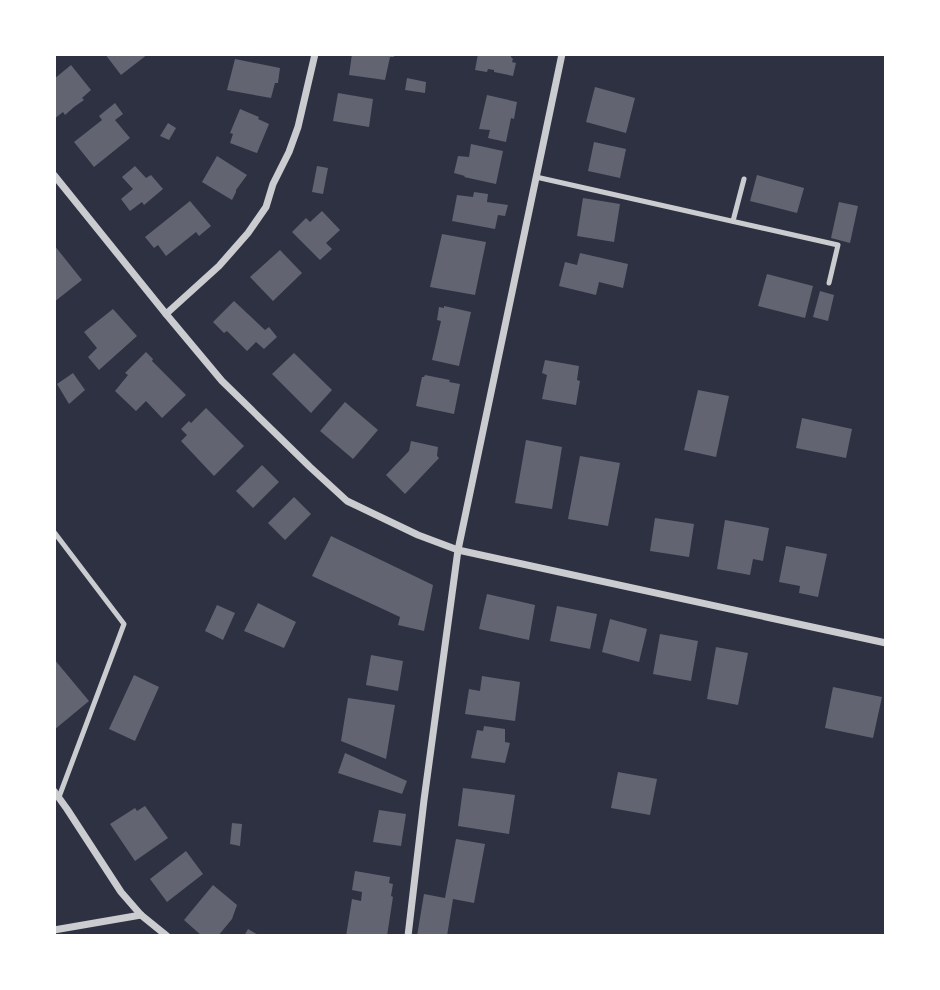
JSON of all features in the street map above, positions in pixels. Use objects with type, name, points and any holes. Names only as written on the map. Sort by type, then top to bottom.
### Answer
[{"type":"street","points":[[166,314],[219,267],[266,207],[298,127],[315,54]]},
{"type":"street","points":[[408,936],[425,788],[458,550],[562,54]]},
{"type":"street","points":[[54,175],[222,381],[347,501],[418,535],[458,550],[886,643]]},
{"type":"street","points":[[56,794],[121,892],[141,915],[167,936]]},
{"type":"street","points":[[54,930],[141,915]]},
{"type":"lane","points":[[536,177],[838,245],[829,283]]},
{"type":"lane","points":[[733,222],[744,179]]},
{"type":"lane","points":[[54,532],[124,624],[56,794]]},
{"type":"building","points":[[105,54],[148,54],[121,75]]},
{"type":"building","points":[[352,54],[394,54],[394,57],[390,57],[385,80],[349,75]]},
{"type":"building","points":[[478,54],[511,54],[512,62],[516,63],[513,76],[488,69],[487,72],[475,70]]},
{"type":"building","points":[[235,59],[280,68],[278,83],[275,83],[271,98],[227,90]]},
{"type":"building","points":[[71,65],[91,90],[82,98],[84,100],[65,115],[63,112],[54,119],[54,79]]},
{"type":"building","points":[[407,78],[426,82],[425,93],[405,90]]},
{"type":"building","points":[[595,87],[635,98],[626,133],[586,122]]},
{"type":"building","points":[[338,93],[373,99],[369,127],[333,121]]},
{"type":"building","points":[[487,95],[517,102],[506,142],[488,138],[490,130],[479,129]]},
{"type":"building","points":[[115,103],[123,114],[115,120],[130,138],[94,167],[74,142],[102,120],[99,116]]},
{"type":"building","points":[[240,109],[269,124],[257,153],[230,143],[233,134],[230,133]]},
{"type":"building","points":[[168,123],[176,128],[169,140],[160,136]]},
{"type":"building","points":[[594,142],[626,149],[620,178],[588,171]]},
{"type":"building","points":[[471,144],[503,151],[496,184],[454,173],[458,156],[469,157]]},
{"type":"building","points":[[217,156],[247,175],[232,200],[202,182]]},
{"type":"building","points":[[135,166],[146,178],[151,175],[163,189],[144,205],[142,202],[130,211],[121,199],[133,189],[122,177]]},
{"type":"building","points":[[317,166],[328,168],[323,194],[312,192]]},
{"type":"building","points":[[757,175],[804,188],[797,213],[750,201]]},
{"type":"building","points":[[474,192],[488,194],[487,202],[508,205],[505,216],[498,215],[495,229],[452,221],[457,195],[473,197]]},
{"type":"building","points":[[583,198],[620,204],[614,242],[577,236]]},
{"type":"building","points":[[190,201],[211,226],[199,236],[196,232],[166,256],[158,245],[154,248],[145,237]]},
{"type":"building","points":[[839,202],[858,206],[850,243],[831,238]]},
{"type":"building","points":[[322,211],[340,230],[326,243],[332,249],[320,260],[292,232],[306,218],[310,222]]},
{"type":"building","points":[[442,234],[486,242],[475,295],[430,287]]},
{"type":"building","points":[[54,245],[82,280],[54,302]]},
{"type":"building","points":[[280,250],[302,273],[273,301],[250,277]]},
{"type":"building","points":[[580,253],[628,264],[623,288],[599,282],[596,295],[559,286],[565,262],[577,265]]},
{"type":"building","points":[[767,274],[813,286],[805,318],[758,306]]},
{"type":"building","points":[[820,291],[834,295],[828,321],[813,317]]},
{"type":"building","points":[[234,301],[265,330],[269,327],[277,337],[264,349],[256,342],[247,351],[227,331],[224,333],[213,322]]},
{"type":"building","points":[[439,307],[471,312],[459,366],[432,360],[441,321],[437,320]]},
{"type":"building","points":[[113,309],[137,336],[99,370],[88,357],[97,348],[84,332]]},
{"type":"building","points":[[146,352],[186,395],[162,418],[146,401],[136,411],[115,391],[128,375],[125,373]]},
{"type":"building","points":[[294,353],[332,390],[311,413],[272,374]]},
{"type":"building","points":[[545,360],[579,366],[577,380],[580,381],[576,405],[542,399],[547,375],[542,373]]},
{"type":"building","points":[[73,373],[85,390],[69,404],[57,384]]},
{"type":"building","points":[[425,375],[460,384],[454,414],[416,406],[422,377]]},
{"type":"building","points":[[698,390],[729,396],[716,457],[684,450]]},
{"type":"building","points":[[345,402],[378,430],[353,459],[320,431]]},
{"type":"building","points":[[206,408],[244,446],[214,476],[181,441],[187,435],[181,429]]},
{"type":"building","points":[[802,418],[852,429],[846,458],[796,448]]},
{"type":"building","points":[[526,440],[562,447],[552,509],[515,503]]},
{"type":"building","points":[[411,441],[438,447],[439,458],[405,494],[386,475],[409,451]]},
{"type":"building","points":[[580,456],[620,463],[608,526],[568,519]]},
{"type":"building","points":[[262,465],[279,482],[253,508],[236,491]]},
{"type":"building","points":[[294,497],[311,514],[285,540],[268,523]]},
{"type":"building","points":[[655,518],[694,524],[689,557],[650,551]]},
{"type":"building","points":[[725,520],[769,528],[763,561],[753,559],[750,575],[717,569]]},
{"type":"building","points":[[331,536],[433,585],[424,631],[398,625],[400,617],[312,576]]},
{"type":"building","points":[[786,546],[827,554],[818,597],[799,593],[800,586],[779,582]]},
{"type":"building","points":[[487,594],[535,605],[529,640],[479,629]]},
{"type":"building","points":[[258,603],[296,622],[284,648],[244,631]]},
{"type":"building","points":[[217,605],[235,613],[223,640],[205,631]]},
{"type":"building","points":[[557,606],[597,614],[590,649],[550,641]]},
{"type":"building","points":[[610,619],[647,629],[639,662],[602,652]]},
{"type":"building","points":[[660,634],[698,641],[691,681],[653,674]]},
{"type":"building","points":[[716,647],[748,653],[738,705],[707,699]]},
{"type":"building","points":[[371,655],[403,661],[398,691],[366,685]]},
{"type":"building","points":[[54,659],[89,701],[54,730]]},
{"type":"building","points":[[134,675],[159,687],[135,741],[109,729]]},
{"type":"building","points":[[482,676],[520,682],[515,721],[465,714],[469,689],[480,691]]},
{"type":"building","points":[[833,687],[882,697],[873,738],[825,728]]},
{"type":"building","points":[[348,698],[395,705],[386,759],[341,741]]},
{"type":"building","points":[[484,726],[505,729],[505,742],[510,743],[505,763],[471,758],[477,730],[483,731]]},
{"type":"building","points":[[345,753],[407,781],[402,794],[338,773]]},
{"type":"building","points":[[618,772],[657,779],[650,815],[611,808]]},
{"type":"building","points":[[463,788],[515,795],[509,834],[458,826]]},
{"type":"building","points":[[145,806],[168,838],[135,861],[110,824],[135,808],[137,811]]},
{"type":"building","points":[[379,810],[406,814],[401,846],[373,842]]},
{"type":"building","points":[[232,823],[242,824],[240,846],[230,844]]},
{"type":"building","points":[[456,839],[485,844],[474,903],[453,899],[447,936],[417,936],[424,894],[445,898]]},
{"type":"building","points":[[186,851],[203,874],[167,902],[150,879]]},
{"type":"building","points":[[355,871],[390,877],[393,897],[387,936],[346,936],[352,899],[361,901],[362,892],[352,890]]},
{"type":"building","points":[[213,885],[237,905],[232,919],[218,936],[202,936],[184,920]]},
{"type":"building","points":[[248,929],[260,936],[244,936]]}]
